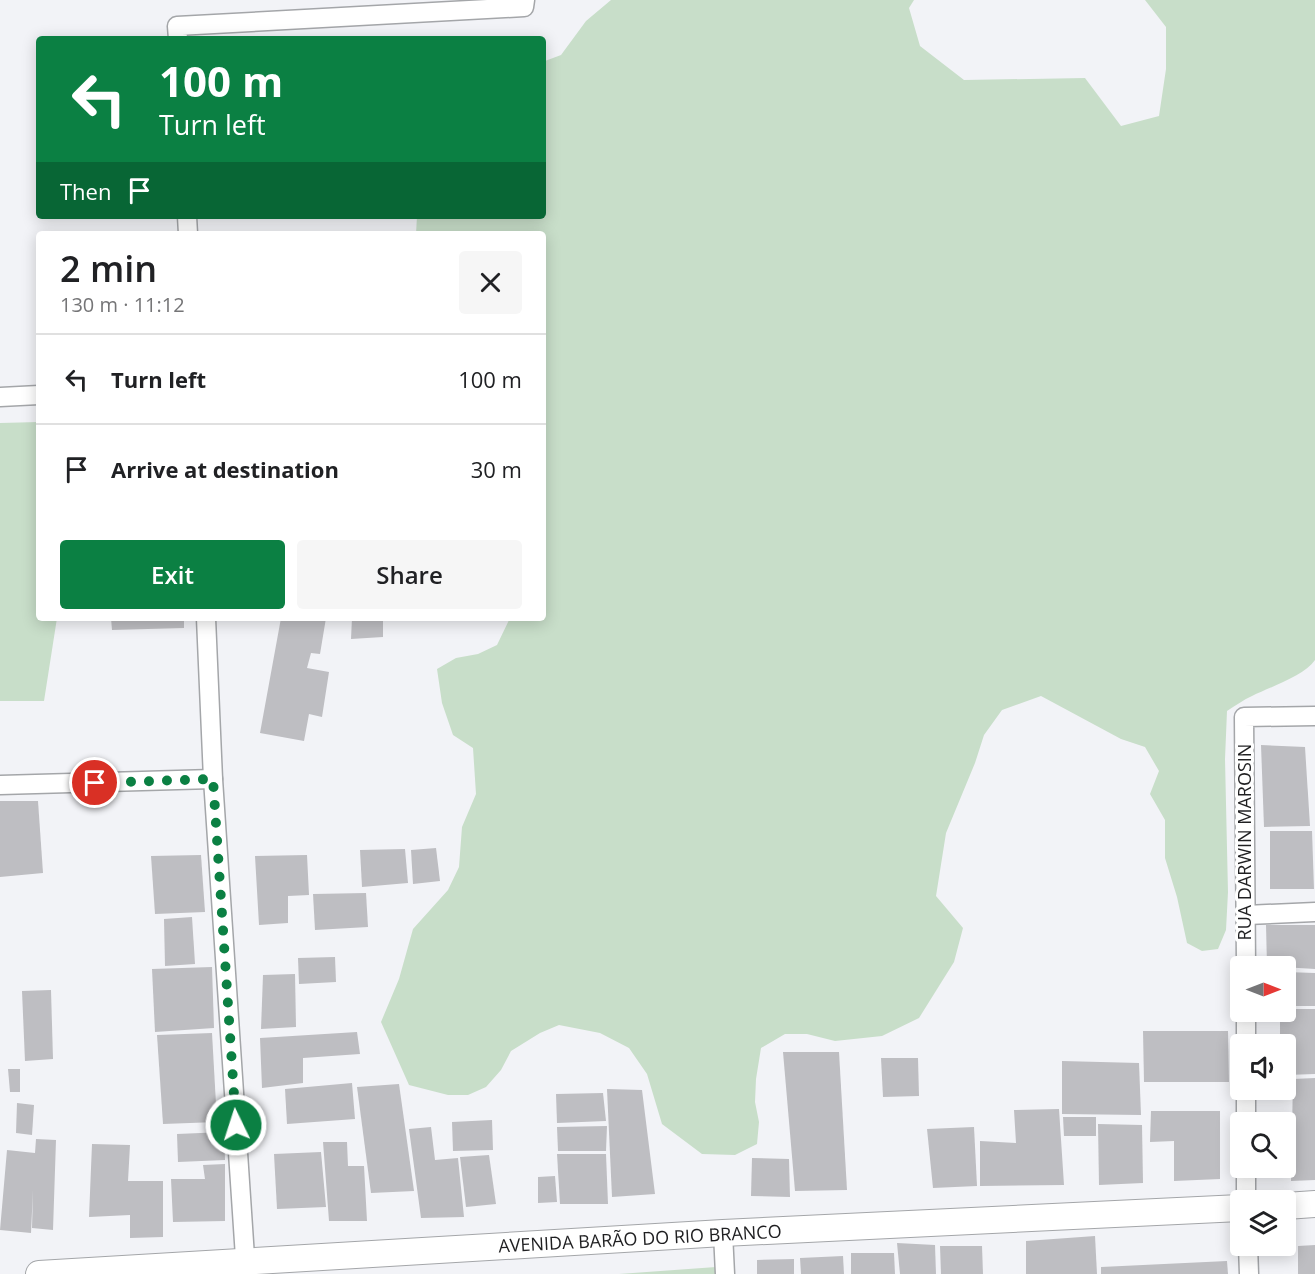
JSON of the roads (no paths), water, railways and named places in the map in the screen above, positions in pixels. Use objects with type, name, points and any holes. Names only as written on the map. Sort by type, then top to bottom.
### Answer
[{"type":"main road","points":[[1296,1205],[1315,1204]]},
{"type":"main road","name":"AVENIDA BARÃO DO RIO BRANCO","points":[[39,1274],[246,1268],[723,1233],[1230,1208]]},
{"type":"street","points":[[177,33],[524,7],[525,0]]},
{"type":"street","points":[[0,397],[36,395]]},
{"type":"street","points":[[206,621],[213,779],[246,1268]]},
{"type":"street","name":"RUA DARWIN MAROSIN","points":[[1246,956],[1244,717],[1315,716]]},
{"type":"street","points":[[0,785],[213,779]]},
{"type":"street","points":[[1246,915],[1315,912]]},
{"type":"street","points":[[723,1233],[725,1274]]},
{"type":"street","points":[[1248,1256],[1249,1274]]}]
